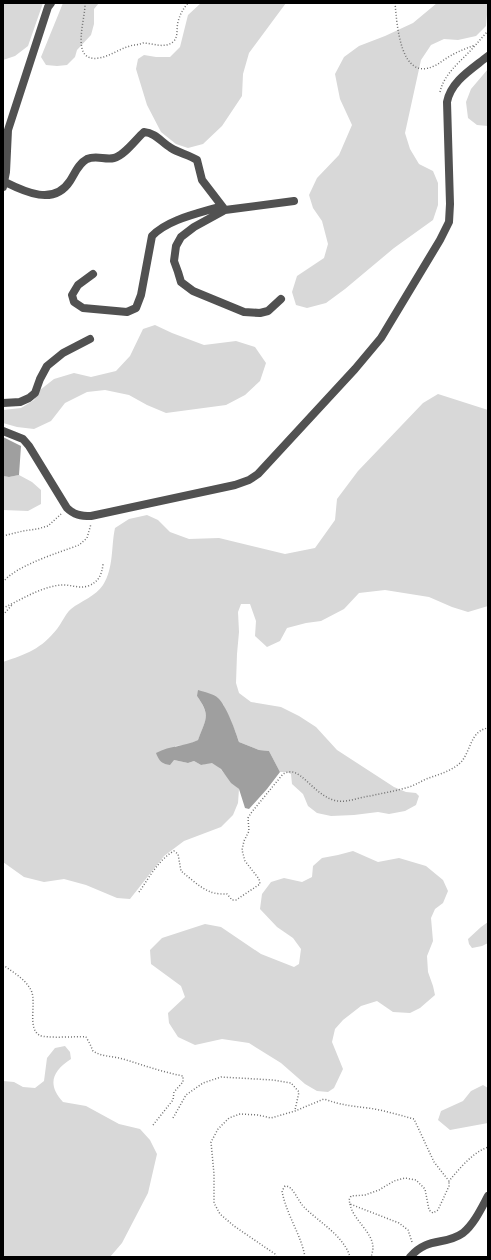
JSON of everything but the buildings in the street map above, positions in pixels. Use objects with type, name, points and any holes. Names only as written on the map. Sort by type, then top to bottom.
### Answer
[{"type":"street","points":[[51,3],[48,7],[8,130],[4,185],[36,195],[50,194],[60,191],[69,182],[79,166],[86,159],[94,157],[115,158],[122,154],[144,132],[149,132],[154,134],[169,147],[197,160],[202,180],[223,208]]},
{"type":"street","points":[[3,431],[23,439],[29,446],[68,508],[77,515],[91,516],[236,485],[249,480],[258,474],[355,369],[381,338],[440,240],[449,222],[450,204],[448,96],[455,84],[488,56]]},
{"type":"street","points":[[93,274],[78,285],[72,295],[74,302],[84,308],[127,312],[136,308],[141,295],[152,236],[158,230],[173,222],[223,208],[294,201]]},
{"type":"street","points":[[223,208],[194,227],[181,237],[178,242],[174,261],[181,282],[193,291],[244,312],[260,313],[268,311],[281,299]]},
{"type":"street","points":[[3,403],[20,402],[29,398],[35,393],[47,366],[63,353],[90,339]]},
{"type":"street","points":[[412,1255],[419,1248],[429,1243],[453,1238],[463,1233],[472,1223],[488,1196]]},
{"type":"path","points":[[85,3],[81,41],[82,51],[90,58],[98,58],[130,46],[144,43],[164,46],[173,42],[177,35],[177,23],[182,10],[188,3]]},
{"type":"path","points":[[395,3],[399,34],[403,49],[410,64],[415,68],[424,69],[434,66],[459,51],[477,44],[488,31]]},
{"type":"path","points":[[3,536],[48,526],[68,508]]},
{"type":"path","points":[[3,582],[20,569],[80,545],[87,538],[91,527],[91,516]]},
{"type":"path","points":[[3,608],[48,588],[62,584],[74,587],[88,586],[96,582],[102,574],[103,564]]},
{"type":"path","points":[[3,616],[13,603]]},
{"type":"path","points":[[139,892],[158,865],[167,856],[174,852],[178,854],[181,871],[212,893],[227,894],[232,900],[236,900],[260,884],[259,879],[245,861],[242,850],[244,841],[249,831],[248,818],[283,774],[289,771],[296,772],[317,790],[334,801],[345,802],[390,792],[410,787],[424,780],[442,774],[456,766],[462,761],[473,737],[485,728],[488,728]]},
{"type":"path","points":[[3,965],[24,981],[31,991],[33,1021],[35,1030],[40,1036],[86,1037],[93,1052],[99,1055],[121,1058],[160,1072],[183,1076],[183,1082],[174,1092],[173,1100],[153,1125]]},
{"type":"path","points":[[173,1118],[186,1095],[203,1083],[221,1077],[273,1080],[291,1083],[299,1092],[295,1111]]},
{"type":"path","points":[[276,1257],[275,1254],[234,1226],[220,1214],[214,1203],[214,1174],[211,1142],[218,1129],[229,1118],[240,1114],[258,1115],[271,1118],[295,1111],[324,1099],[347,1106],[390,1112],[414,1120],[434,1162],[449,1181]]},
{"type":"path","points":[[371,1257],[373,1247],[368,1234],[351,1210],[349,1200],[351,1196],[365,1195],[379,1190],[394,1181],[405,1178],[416,1180],[425,1189],[429,1210],[432,1213],[438,1210],[449,1186],[449,1181],[464,1164],[488,1147]]},
{"type":"path","points":[[305,1257],[303,1245],[283,1200],[282,1191],[285,1186],[292,1188],[297,1200],[304,1208],[341,1240],[349,1252],[350,1257]]},
{"type":"path","points":[[350,1204],[399,1222],[408,1230],[411,1237],[412,1255]]},
{"type":"shaded area","points":[[3,3],[43,3],[28,46],[15,56],[3,60]]},
{"type":"shaded area","points":[[63,3],[99,3],[94,9],[94,24],[91,35],[77,50],[75,57],[67,65],[46,65],[41,57]]},
{"type":"shaded area","points":[[201,3],[286,3],[249,53],[243,74],[242,96],[222,126],[203,144],[188,148],[176,144],[161,132],[147,105],[136,69],[138,59],[144,55],[170,57],[180,47],[188,15]]},
{"type":"shaded area","points":[[437,3],[488,3],[486,26],[476,36],[458,40],[444,39],[431,45],[421,60],[405,133],[410,149],[419,164],[433,171],[438,183],[438,205],[433,220],[394,248],[326,303],[307,308],[296,305],[292,292],[297,276],[324,258],[328,244],[322,221],[313,208],[309,195],[317,178],[339,155],[352,125],[340,99],[335,74],[344,57],[359,46],[413,23]]},
{"type":"shaded area","points":[[488,69],[488,126],[477,125],[468,118],[466,102],[471,89]]},
{"type":"shaded area","points":[[155,325],[204,345],[236,341],[255,347],[266,363],[260,381],[245,395],[226,405],[166,413],[129,395],[105,390],[87,392],[65,403],[51,421],[34,429],[17,427],[3,423],[3,410],[21,408],[34,400],[40,390],[54,379],[74,373],[91,377],[116,371],[130,356],[143,329]]},
{"type":"shaded area","points":[[438,394],[488,410],[488,606],[468,612],[429,597],[385,590],[359,593],[344,609],[321,621],[287,628],[280,641],[267,647],[255,636],[256,621],[250,604],[241,604],[238,612],[239,632],[236,683],[239,693],[251,702],[281,707],[299,716],[316,727],[337,750],[394,787],[406,792],[416,793],[419,796],[416,805],[405,811],[389,814],[378,812],[331,816],[317,813],[308,806],[303,794],[292,784],[291,774],[287,772],[280,772],[269,751],[259,750],[239,742],[223,704],[197,696],[206,713],[205,722],[198,740],[188,745],[175,746],[174,760],[188,763],[194,761],[201,765],[212,762],[220,768],[239,789],[238,803],[233,815],[221,827],[184,841],[164,856],[130,899],[117,898],[86,885],[64,879],[44,882],[24,877],[3,862],[3,662],[33,650],[39,646],[51,636],[71,609],[100,589],[107,578],[109,571],[115,528],[129,519],[147,515],[158,520],[170,532],[189,539],[219,538],[285,554],[315,548],[335,520],[337,499],[358,471],[423,403]]},
{"type":"shaded area","points":[[3,437],[21,446],[19,475],[9,477],[3,476]]},
{"type":"shaded area","points":[[19,475],[32,482],[41,490],[41,504],[28,511],[3,510],[3,476],[9,477]]},
{"type":"shaded area","points":[[198,690],[211,694],[221,701],[239,742],[259,750],[269,751],[280,772],[249,809],[245,808],[239,789],[231,783],[221,769],[212,763],[201,765],[194,761],[188,763],[174,760],[170,765],[163,763],[157,756],[156,753],[162,750],[198,740],[205,722],[206,713],[197,696]]},
{"type":"shaded area","points":[[353,851],[378,862],[399,858],[426,866],[443,880],[448,891],[443,903],[435,909],[431,918],[433,941],[427,956],[428,972],[435,995],[420,1008],[410,1013],[393,1012],[377,1001],[361,1006],[343,1020],[335,1029],[332,1042],[343,1069],[334,1088],[328,1092],[317,1091],[305,1084],[281,1063],[249,1043],[222,1039],[195,1045],[178,1037],[169,1023],[168,1013],[185,997],[181,986],[151,964],[150,950],[162,938],[205,924],[221,927],[261,954],[294,967],[299,964],[301,949],[293,938],[277,927],[260,909],[262,894],[271,882],[284,878],[302,882],[312,877],[313,866],[322,858]]},
{"type":"shaded area","points":[[488,922],[488,943],[472,948],[468,939]]},
{"type":"shaded area","points":[[65,1046],[70,1052],[71,1059],[59,1068],[56,1073],[53,1084],[58,1096],[63,1102],[86,1106],[119,1124],[140,1129],[150,1140],[157,1154],[148,1193],[122,1243],[110,1257],[3,1257],[3,1081],[14,1082],[23,1087],[35,1088],[44,1081],[47,1058],[55,1048]]},
{"type":"shaded area","points":[[483,1085],[488,1088],[488,1123],[450,1130],[438,1120],[441,1111],[463,1101],[471,1091]]}]
